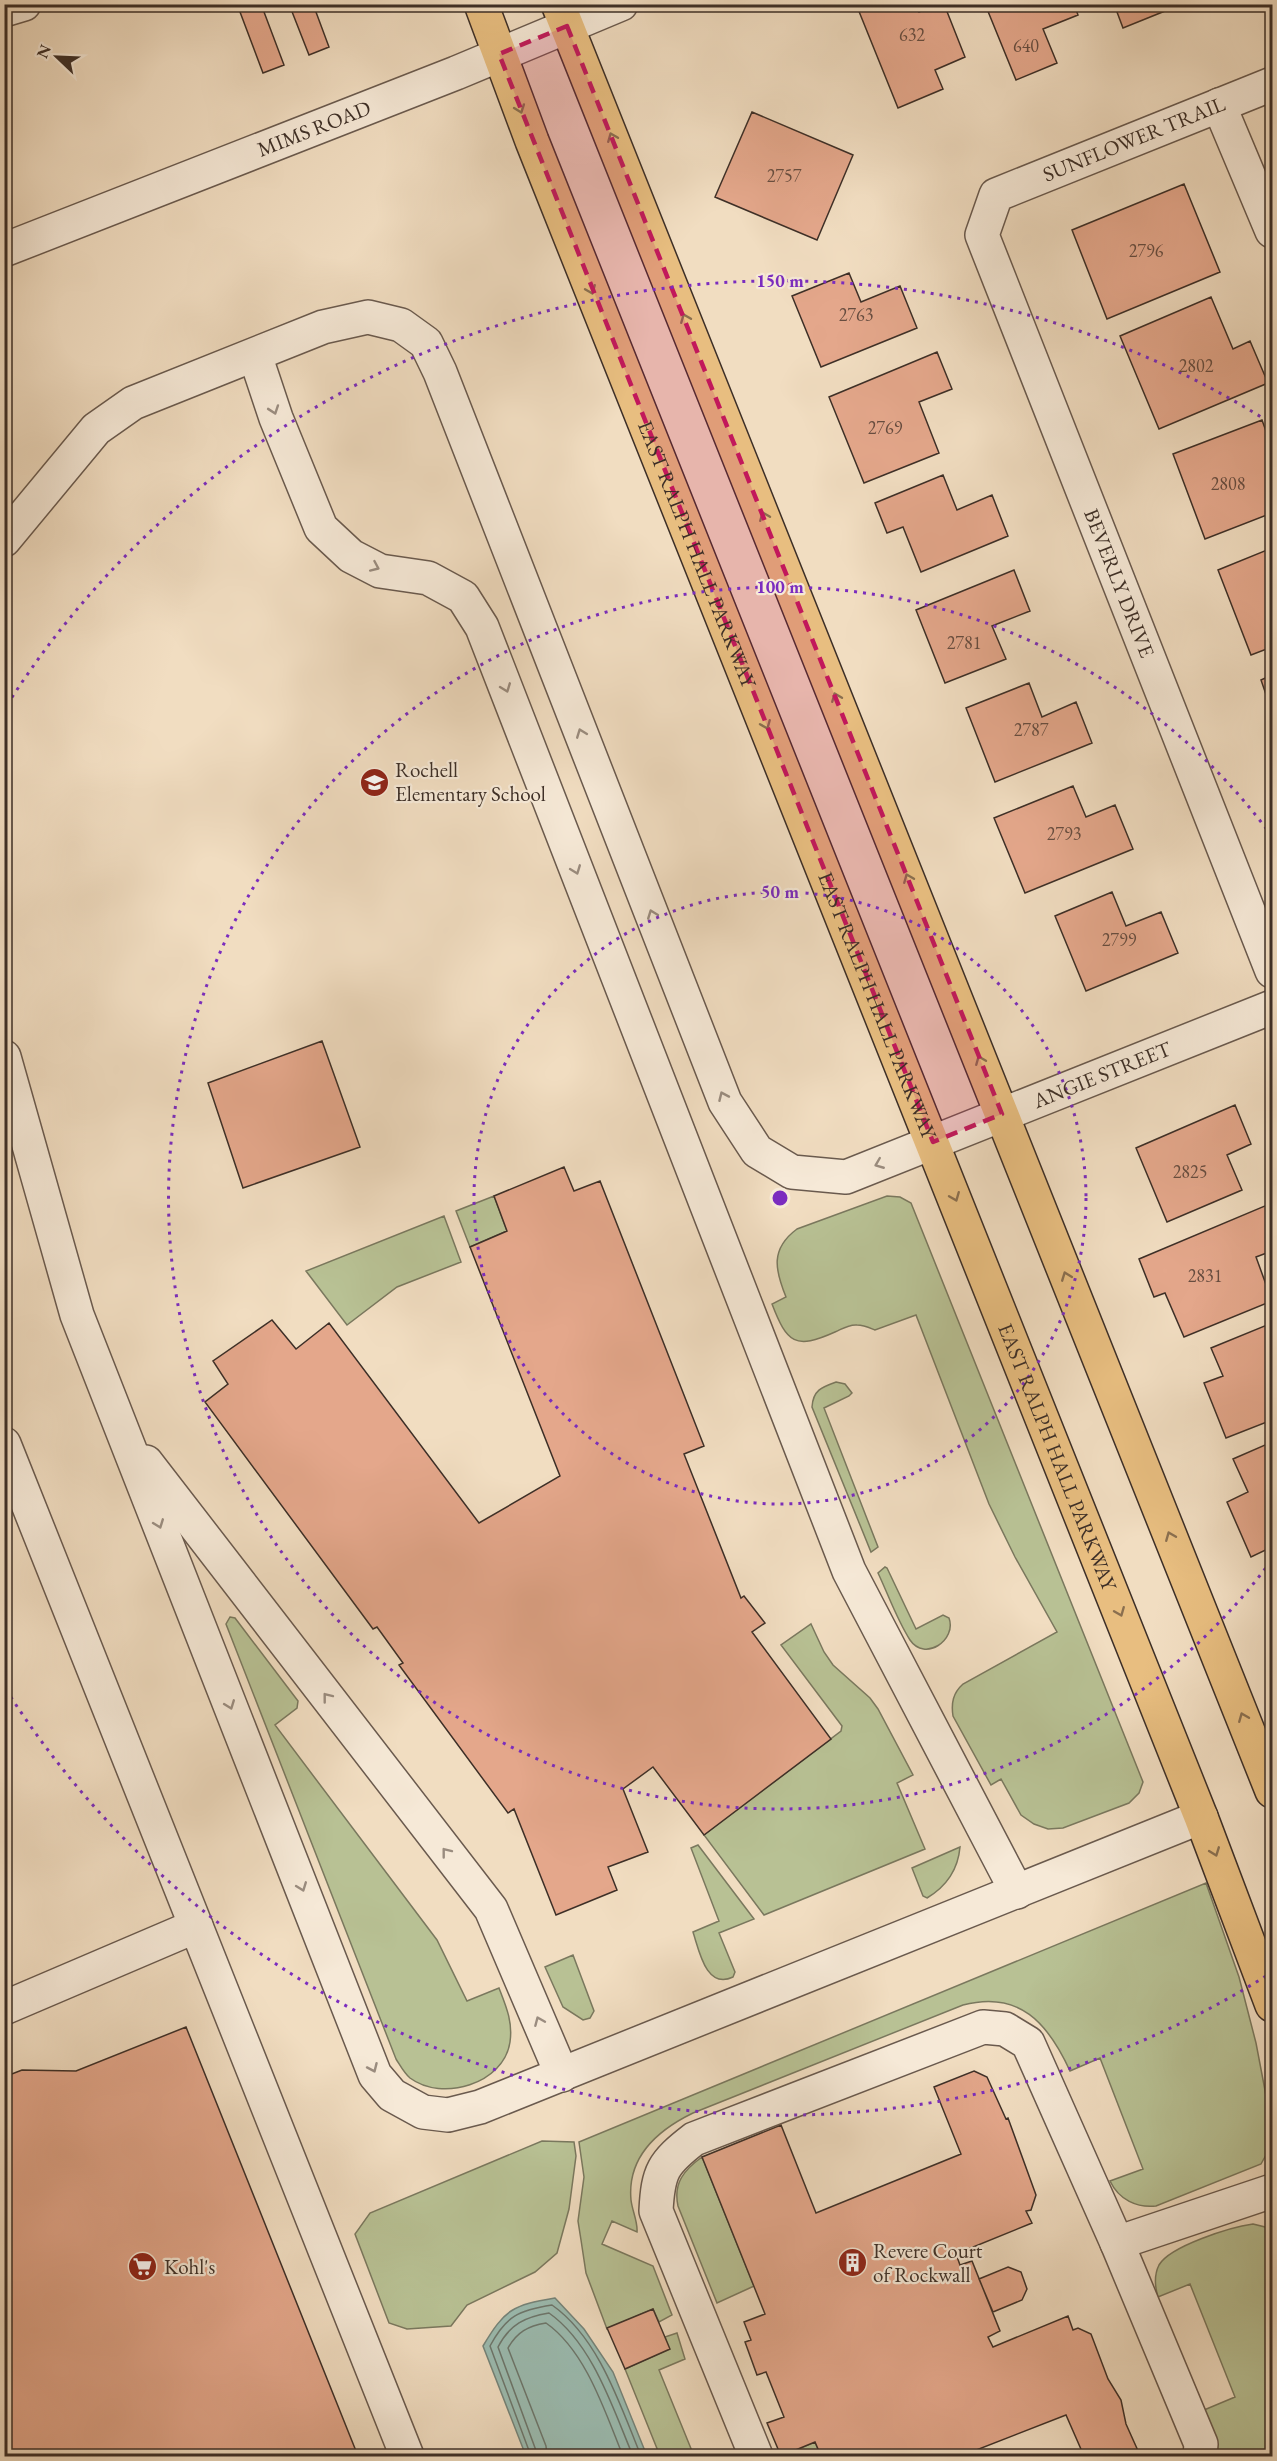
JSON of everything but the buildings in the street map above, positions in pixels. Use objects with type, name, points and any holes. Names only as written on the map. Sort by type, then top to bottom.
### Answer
[{"type":"main road","name":"EAST RALPH HALL PARKWAY","points":[[481,4],[536,152],[1202,1817],[1272,2006]]},
{"type":"main road","points":[[562,15],[1272,1791]]},
{"type":"street","points":[[4,10],[24,4]]},
{"type":"street","name":"MIMS ROAD","points":[[4,250],[499,54],[562,15],[621,4]]},
{"type":"street","name":"SUNFLOWER TRAIL","points":[[996,195],[1272,84]]},
{"type":"street","points":[[1220,105],[1272,231]]},
{"type":"street","name":"BEVERLY DRIVE","points":[[996,195],[982,235],[1272,971]]},
{"type":"street","name":"ANGIE STREET","points":[[4,540],[96,429],[133,403],[323,327],[368,317],[401,325],[426,343],[440,372],[725,1102],[757,1150],[792,1172],[846,1177],[1272,1006]]},
{"type":"street","points":[[255,355],[276,418],[321,528],[351,556],[380,571],[428,578],[463,597],[482,627],[849,1570],[1017,1892]]},
{"type":"street","points":[[4,1057],[77,1315],[375,2075],[392,2095],[423,2112],[448,2115],[480,2107],[1202,1817]]},
{"type":"street","points":[[122,1430],[490,1909],[562,2075]]},
{"type":"street","points":[[4,1444],[407,2457]]},
{"type":"street","points":[[4,2008],[195,1926]]},
{"type":"street","points":[[756,2457],[656,2211],[657,2184],[670,2157],[694,2139],[982,2027],[1005,2029],[1028,2043],[1117,2243],[1201,2444],[1200,2457]]},
{"type":"street","points":[[1117,2243],[1272,2192]]},
{"type":"highlighted area","points":[[567,26],[1002,1114],[933,1142],[499,54]]},
{"type":"green space","points":[[494,1196],[507,1231],[470,1247],[456,1211]]},
{"type":"green space","points":[[887,1196],[900,1197],[911,1203],[1143,1782],[1139,1793],[1129,1803],[1063,1828],[1048,1829],[1034,1824],[1021,1815],[1001,1779],[991,1785],[953,1716],[954,1698],[963,1684],[1057,1632],[1015,1557],[989,1504],[916,1315],[875,1330],[851,1325],[821,1338],[801,1341],[788,1335],[772,1304],[786,1297],[779,1278],[777,1260],[782,1244],[788,1237],[797,1229]]},
{"type":"green space","points":[[444,1216],[461,1262],[397,1287],[347,1325],[306,1271]]},
{"type":"green space","points":[[836,1382],[845,1384],[852,1393],[824,1408],[878,1547],[871,1552],[812,1407],[816,1393]]},
{"type":"green space","points":[[885,1567],[916,1629],[943,1615],[949,1618],[948,1634],[938,1646],[924,1649],[916,1646],[910,1640],[878,1573]]},
{"type":"green space","points":[[230,1617],[235,1618],[298,1701],[297,1708],[275,1725],[437,1940],[467,2001],[499,1988],[510,2021],[510,2042],[505,2057],[496,2069],[484,2078],[470,2085],[454,2088],[423,2085],[410,2078],[396,2059],[226,1624]]},
{"type":"green space","points":[[811,1624],[833,1665],[870,1698],[878,1709],[913,1775],[897,1783],[925,1849],[764,1915],[704,1835],[841,1731],[842,1726],[781,1645]]},
{"type":"green space","points":[[698,1845],[754,1919],[719,1933],[735,1972],[733,1977],[724,1980],[716,1978],[705,1966],[693,1932],[719,1921],[691,1848]]},
{"type":"green space","points":[[960,1847],[957,1863],[946,1883],[927,1898],[923,1896],[912,1868]]},
{"type":"green space","points":[[1206,1883],[1239,1977],[1256,2043],[1272,2127],[1272,2144],[1261,2164],[1156,2206],[1142,2206],[1129,2201],[1118,2193],[1110,2181],[1143,2169],[1100,2058],[1070,2071],[1052,2038],[1029,2014],[1000,2002],[963,2005],[693,2113],[657,2137],[640,2158],[631,2185],[631,2200],[637,2232],[612,2221],[602,2244],[653,2266],[672,2315],[659,2322],[653,2309],[607,2329],[586,2273],[578,2221],[584,2177],[579,2142]]},
{"type":"green space","points":[[573,1955],[594,2011],[590,2018],[583,2020],[563,2007],[545,1967]]},
{"type":"green space","points":[[542,2141],[574,2142],[576,2156],[569,2209],[557,2253],[535,2272],[467,2305],[451,2326],[407,2329],[389,2323],[355,2234],[370,2213]]},
{"type":"green space","points":[[702,2157],[754,2286],[717,2303],[678,2206],[677,2198],[681,2178]]},
{"type":"green space","points":[[1253,2224],[1265,2227],[1272,2235],[1272,2440],[1270,2456],[1211,2456],[1204,2410],[1235,2397],[1190,2284],[1158,2297],[1156,2273],[1165,2258],[1188,2244],[1216,2233]]},
{"type":"green space","points":[[677,2333],[685,2359],[659,2370],[694,2456],[660,2456],[625,2369],[669,2349],[665,2337]]},
{"type":"green space","points":[[815,2442],[821,2456],[781,2456]]},
{"type":"water","points":[[555,2298],[584,2329],[613,2372],[647,2456],[526,2456],[483,2346],[504,2316],[529,2303]]},
{"type":"place","name":"Rochell Elementary School","points":[[374,782]]},
{"type":"place","name":"Revere Court of Rockwall","points":[[852,2263]]},
{"type":"place","name":"Kohl's","points":[[143,2267]]}]
